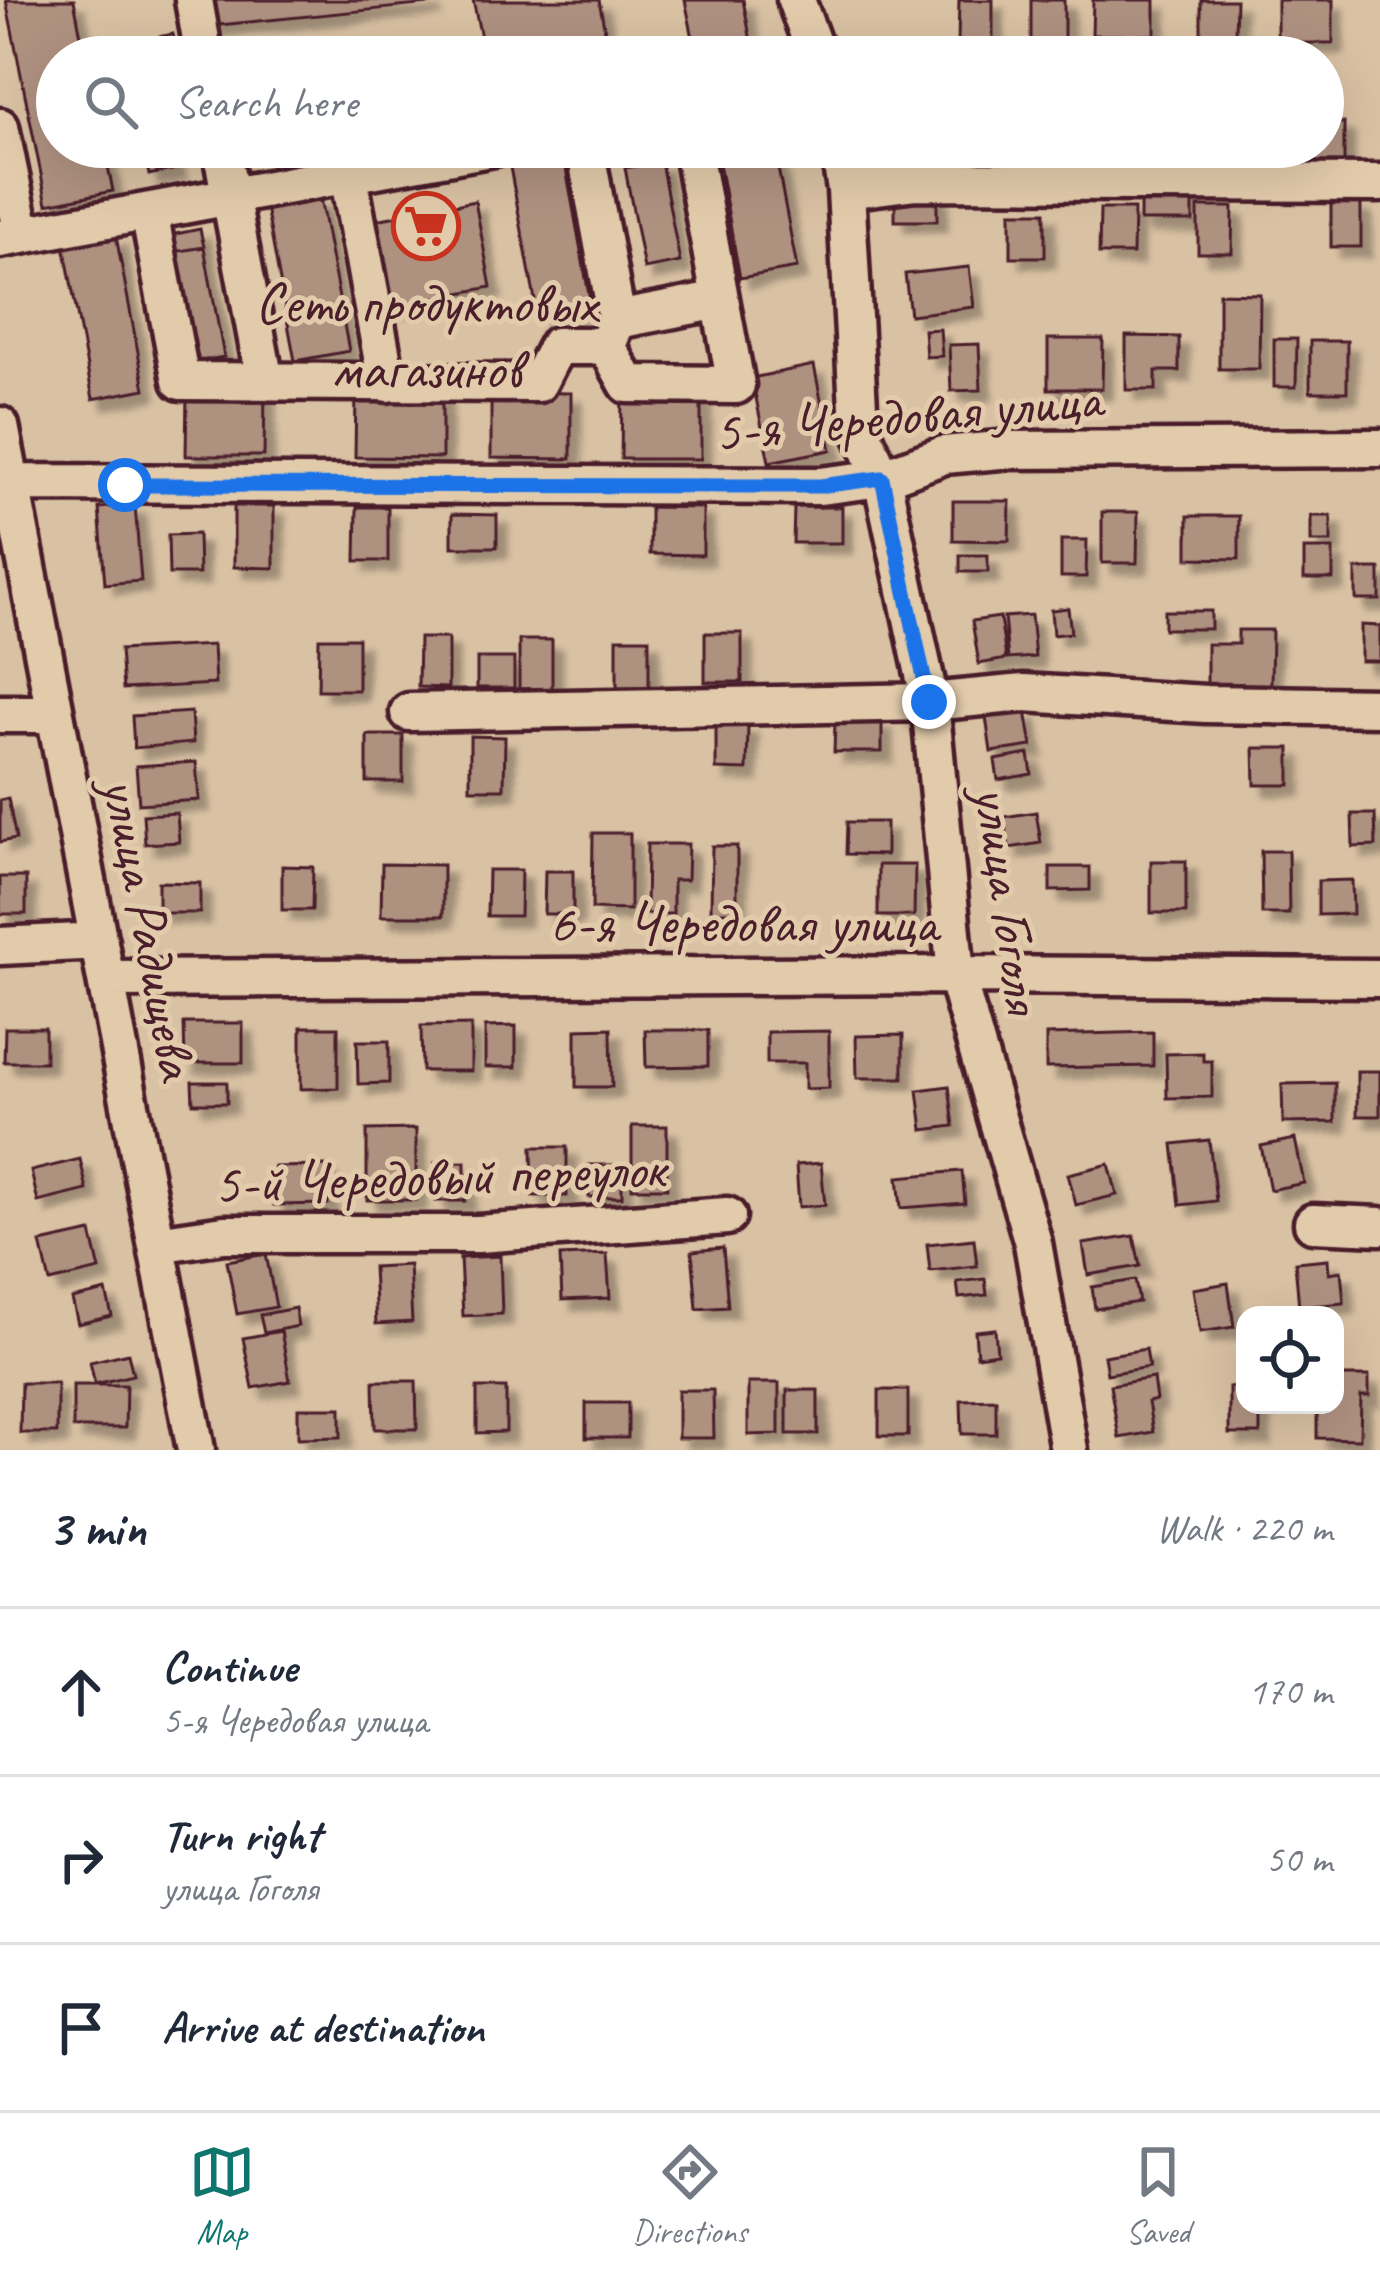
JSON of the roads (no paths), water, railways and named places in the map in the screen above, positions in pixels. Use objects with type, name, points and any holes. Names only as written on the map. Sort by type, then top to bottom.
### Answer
[{"type":"street","points":[[194,0],[200,36]]},
{"type":"street","points":[[796,0],[809,36]]},
{"type":"street","points":[[0,127],[11,237],[381,168]]},
{"type":"street","points":[[225,168],[265,382]]},
{"type":"street","points":[[588,168],[612,333],[628,384],[736,385],[696,168]]},
{"type":"street","name":"улица Гоголя","points":[[842,168],[859,424],[882,478],[929,702],[956,975],[1033,1244],[1069,1450]]},
{"type":"street","points":[[348,174],[387,383]]},
{"type":"street","points":[[846,190],[916,182],[1380,183]]},
{"type":"street","points":[[149,212],[181,381],[538,383],[556,346],[720,300]]},
{"type":"street","name":"улица Радищева","points":[[0,426],[196,1450]]},
{"type":"street","name":"5-я Чередовая улица","points":[[11,483],[820,486],[882,478],[944,455],[1000,450],[1380,448]]},
{"type":"street","points":[[409,712],[929,702],[1024,693],[1205,704],[1380,707]]},
{"type":"street","points":[[0,714],[55,714]]},
{"type":"street","points":[[0,946],[99,941]]},
{"type":"street","name":"6-я Чередовая улица","points":[[106,979],[1380,978]]},
{"type":"street","name":"5-й Чередовый переулок","points":[[157,1244],[224,1234],[478,1234],[727,1216]]},
{"type":"street","points":[[1313,1223],[1380,1226]]},
{"type":"place","name":"Сеть продуктовых магазинов","points":[[426,226]]}]
